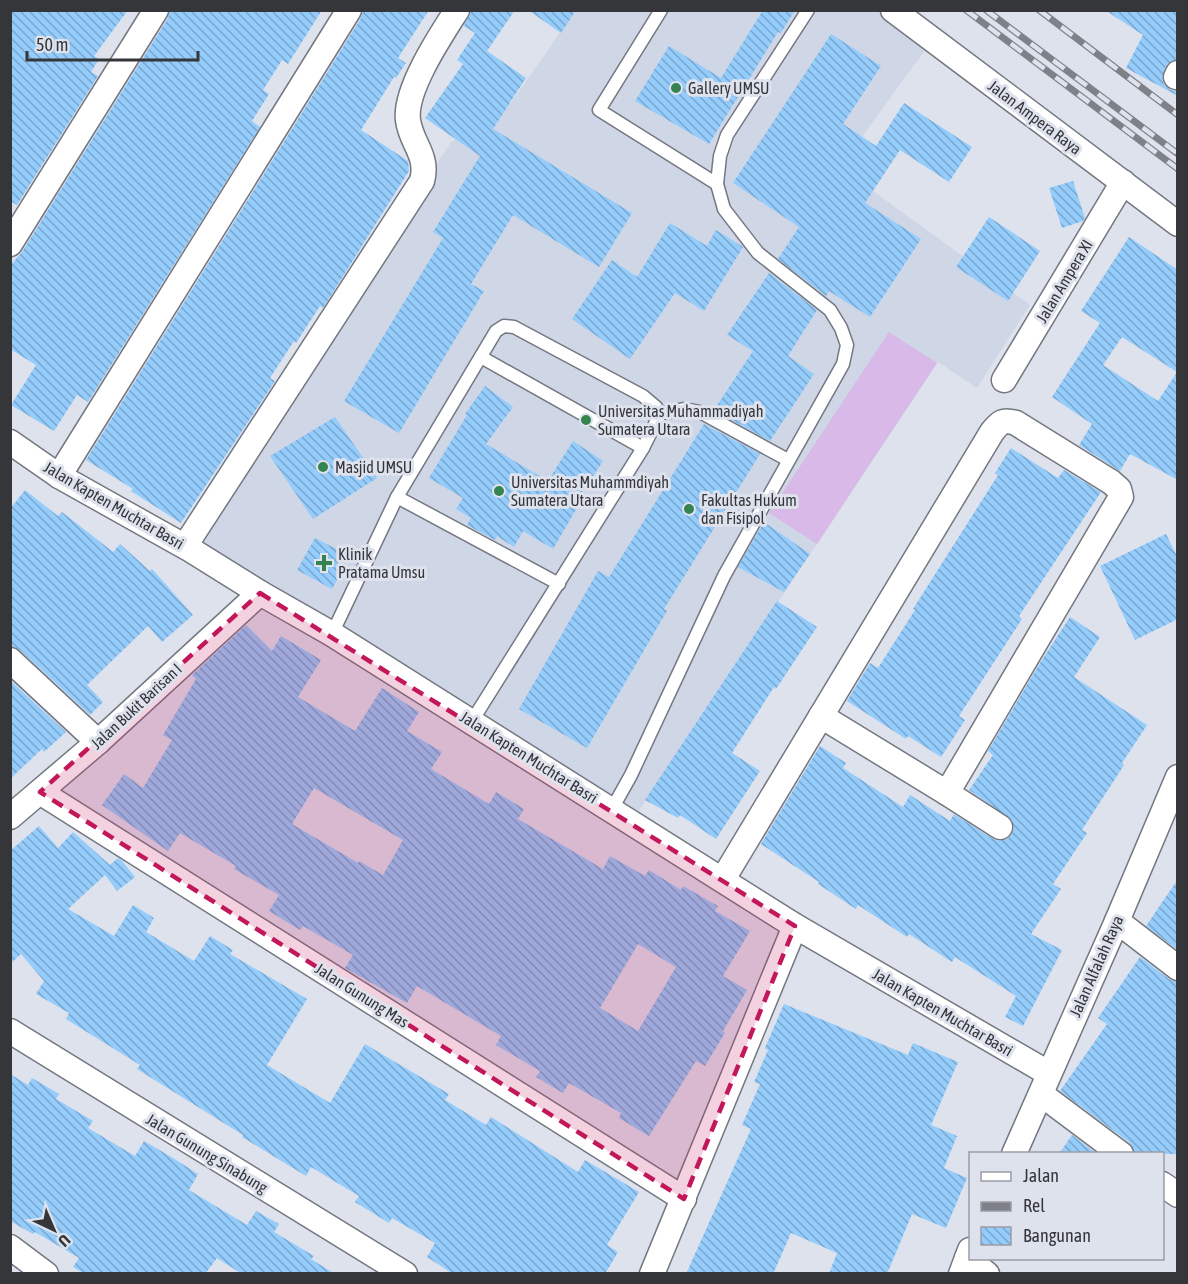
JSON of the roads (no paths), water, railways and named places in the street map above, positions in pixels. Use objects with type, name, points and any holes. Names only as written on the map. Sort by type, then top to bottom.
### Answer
[{"type":"street","points":[[10,244],[156,10]]},
{"type":"street","points":[[59,476],[349,10]]},
{"type":"street","points":[[185,546],[422,182],[425,169],[408,118],[412,96],[430,52],[457,10]]},
{"type":"street","name":"Jalan Ampera Raya","points":[[893,10],[1178,224]]},
{"type":"street","name":"Jalan Ampera XI","points":[[1004,380],[1123,182]]},
{"type":"street","points":[[723,879],[992,432],[999,423],[1007,420],[1016,423],[1111,482],[1119,489],[1121,497],[947,793]]},
{"type":"street","name":"Jalan Kapten Muchtar Basri","points":[[10,442],[59,476],[185,546],[332,634],[1044,1084],[1119,1152]]},
{"type":"street","name":"Jalan Bukit Barisan I","points":[[10,817],[98,742],[260,592]]},
{"type":"street","points":[[10,660],[98,742]]},
{"type":"street","points":[[820,716],[1000,827]]},
{"type":"street","name":"Jalan Alfalah Raya","points":[[1015,1152],[1178,777]]},
{"type":"street","name":"Jalan Gunung Mas","points":[[40,792],[684,1199]]},
{"type":"street","points":[[1116,921],[1178,968]]},
{"type":"street","points":[[652,1274],[795,926]]},
{"type":"street","name":"Jalan Gunung Sinabung","points":[[10,1031],[405,1274]]},
{"type":"street","points":[[1164,1185],[1178,1195]]},
{"type":"street","points":[[10,1247],[46,1274]]},
{"type":"street","points":[[966,1261],[987,1274]]},
{"type":"lane","points":[[661,10],[599,110],[717,184]]},
{"type":"lane","points":[[612,809],[631,775],[724,576],[843,364],[847,345],[841,328],[830,310],[758,253],[724,209],[717,184],[720,156],[727,135],[808,10]]},
{"type":"lane","points":[[332,634],[398,497],[496,331],[504,326],[514,327],[643,396],[656,407],[660,414]]},
{"type":"lane","points":[[481,357],[643,448]]},
{"type":"lane","points":[[660,414],[684,409],[700,412],[788,460]]},
{"type":"lane","points":[[472,721],[643,448],[660,414]]},
{"type":"lane","points":[[398,497],[559,584]]},
{"type":"railway","points":[[966,10],[1178,169]]},
{"type":"railway","points":[[986,10],[1178,154]]},
{"type":"railway","points":[[1039,10],[1178,115]]},
{"type":"place","name":"Gallery UMSU","points":[[676,88]]},
{"type":"place","name":"Universitas Muhammadiyah Sumatera Utara","points":[[586,420]]},
{"type":"place","name":"Masjid UMSU","points":[[323,467]]},
{"type":"place","name":"Universitas Muhammdiyah Sumatera Utara","points":[[499,491]]},
{"type":"place","name":"Fakultas Hukum dan Fisipol","points":[[689,509]]},
{"type":"place","name":"Klinik Pratama Umsu","points":[[324,563]]}]
